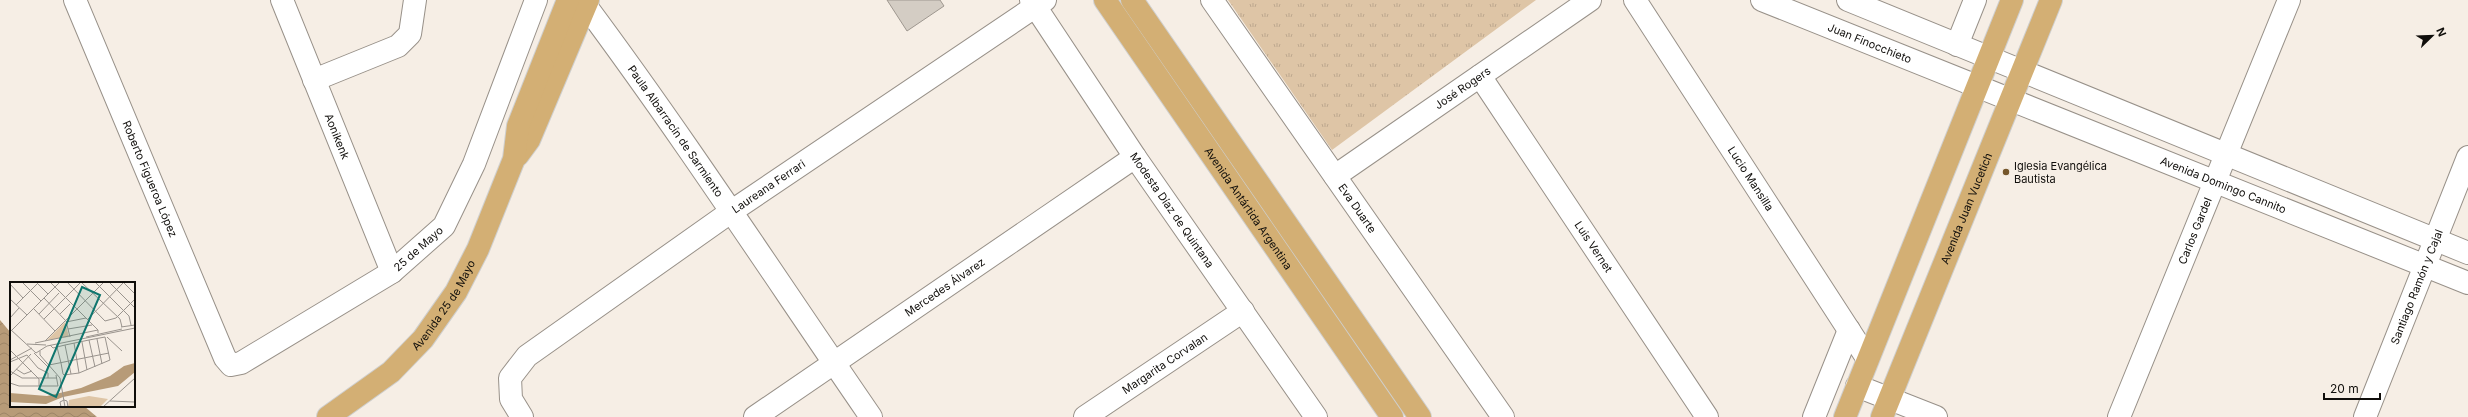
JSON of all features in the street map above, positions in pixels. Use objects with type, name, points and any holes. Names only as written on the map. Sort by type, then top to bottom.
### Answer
[{"type":"main road","name":"Avenida Antártida Argentina","points":[[1105,0],[1392,417]]},
{"type":"main road","name":"Avenida Antártida Argentina","points":[[1132,0],[1420,417]]},
{"type":"main road","points":[[1845,417],[1867,358],[2012,0]]},
{"type":"main road","name":"Avenida Juan Vucetich","points":[[1886,408],[2050,0]]},
{"type":"main road","name":"Avenida 25 de Mayo","points":[[328,417],[391,372],[423,339],[456,292],[478,248],[514,159],[518,126],[581,2]]},
{"type":"street","name":"Roberto Figueroa López","points":[[75,0],[225,358]]},
{"type":"street","name":"Aonikenk","points":[[282,0],[392,272]]},
{"type":"street","points":[[314,80],[398,46],[410,34],[415,0]]},
{"type":"street","name":"25 de Mayo","points":[[225,358],[231,365],[241,363],[392,272],[444,226],[459,199],[536,0]]},
{"type":"street","name":"Eva Duarte","points":[[1212,0],[1503,417]]},
{"type":"street","name":"José Rogers","points":[[1335,176],[1590,0]]},
{"type":"street","name":"Lucio Mansilla","points":[[1635,0],[1867,358]]},
{"type":"street","name":"Juan Finocchieto","points":[[1762,0],[1978,85]]},
{"type":"street","points":[[1848,0],[2021,72],[2468,253]]},
{"type":"street","points":[[1957,45],[1975,0]]},
{"type":"street","name":"Carlos Gardel","points":[[2119,417],[2290,0]]},
{"type":"street","name":"Paula Albarracín de Sarmiento","points":[[581,2],[636,73],[732,211],[871,417]]},
{"type":"street","name":"Laureana Ferrari","points":[[522,417],[511,399],[510,378],[527,356],[732,211],[1037,2]]},
{"type":"street","name":"Modesta Díaz de Quintana","points":[[1037,2],[1135,157],[1243,310],[1316,417]]},
{"type":"street","name":"Luis Vernet","points":[[1480,76],[1707,417]]},
{"type":"street","name":"Avenida Domingo Cannito","points":[[1978,85],[2468,283]]},
{"type":"street","name":"Mercedes Álvarez","points":[[755,417],[833,362],[1135,157]]},
{"type":"street","name":"Santiago Ramón y Cajal","points":[[2365,417],[2468,157]]},
{"type":"street","name":"Margarita Corvalan","points":[[1085,417],[1243,310]]},
{"type":"street","points":[[1814,417],[1848,330]]},
{"type":"street","points":[[1857,386],[1886,408],[1936,417]]},
{"type":"green space","points":[[1228,0],[1536,0],[1332,150]]},
{"type":"water","points":[[0,320],[10,332],[10,407],[85,407],[97,417],[0,417]]},
{"type":"building","points":[[887,0],[940,0],[944,6],[907,31]]},
{"type":"place","name":"Iglesia Evangélica Bautista","points":[[2006,172]]}]
